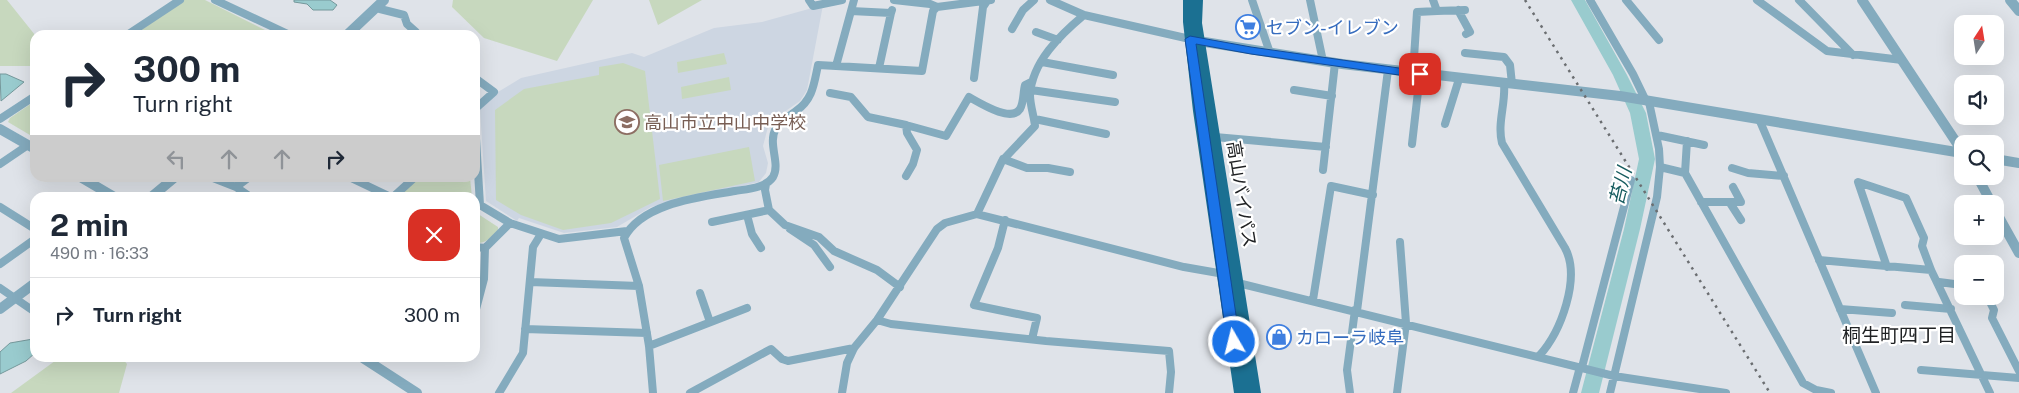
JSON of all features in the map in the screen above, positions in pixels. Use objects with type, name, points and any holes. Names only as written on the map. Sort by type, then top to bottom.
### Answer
[{"type":"highway","name":"高山バイパス","points":[[1188,0],[1215,137],[1254,393]]},
{"type":"highway","name":"高山バイパス","points":[[1198,0],[1195,40],[1241,393]]},
{"type":"street","points":[[135,30],[180,0]]},
{"type":"street","points":[[215,0],[277,30]]},
{"type":"street","points":[[352,30],[384,0]]},
{"type":"street","points":[[809,0],[813,6],[817,2],[842,0]]},
{"type":"street","points":[[836,66],[854,0]]},
{"type":"street","points":[[879,68],[895,1],[937,6],[989,0]]},
{"type":"street","points":[[974,78],[983,7],[989,0]]},
{"type":"street","points":[[1012,29],[1022,10],[1034,0]]},
{"type":"street","points":[[1050,0],[1084,15],[1195,40],[1270,54],[1417,74],[1620,96],[1954,151]]},
{"type":"street","points":[[1069,8],[1072,0]]},
{"type":"street","points":[[1252,0],[1270,54]]},
{"type":"street","points":[[1310,0],[1324,61]]},
{"type":"street","points":[[1433,0],[1437,11]]},
{"type":"street","points":[[1590,0],[1598,0]]},
{"type":"street","points":[[1590,0],[1633,74],[1646,101],[1657,135],[1660,167],[1657,197],[1612,375],[1610,393]]},
{"type":"street","points":[[1626,0],[1659,40]]},
{"type":"street","points":[[1757,0],[1823,48],[1835,53],[1902,60]]},
{"type":"street","points":[[1799,0],[1853,55]]},
{"type":"street","points":[[1862,0],[1954,140]]},
{"type":"street","points":[[2010,0],[2019,11]]},
{"type":"street","points":[[653,393],[647,333],[639,286],[624,238],[626,231],[635,222],[657,209],[766,184],[771,180],[775,171],[772,144],[774,131],[807,101],[812,93],[818,65],[922,71],[933,10],[937,6]]},
{"type":"street","points":[[380,10],[404,15],[407,24],[412,30]]},
{"type":"street","points":[[851,10],[892,13]]},
{"type":"street","points":[[1412,144],[1417,74],[1417,12],[1461,10],[1470,32],[1466,34]]},
{"type":"street","points":[[978,214],[1004,159],[1035,126],[1030,97],[1031,86],[1042,62],[1058,40],[1084,15]]},
{"type":"street","points":[[1036,32],[1058,40]]},
{"type":"street","points":[[1466,53],[1504,57],[1510,65],[1499,125],[1502,144],[1565,248],[1571,263],[1571,274],[1564,308],[1545,351],[1539,356]]},
{"type":"street","points":[[1042,62],[1113,75]]},
{"type":"street","points":[[1323,170],[1335,63]]},
{"type":"street","points":[[1350,393],[1347,370],[1373,196],[1388,70]]},
{"type":"street","points":[[1445,124],[1459,79]]},
{"type":"street","points":[[480,82],[494,92],[480,105]]},
{"type":"street","points":[[830,93],[851,96],[868,117],[946,136],[969,97],[1004,114],[1015,114],[1020,109],[1025,85],[1115,102]]},
{"type":"street","points":[[1294,90],[1332,96]]},
{"type":"street","points":[[0,119],[30,99]]},
{"type":"street","points":[[1035,119],[1106,134]]},
{"type":"street","points":[[1759,119],[1876,393]]},
{"type":"street","points":[[906,125],[906,134],[915,144],[918,153],[915,162],[906,176]]},
{"type":"street","points":[[0,129],[30,146]]},
{"type":"street","points":[[1657,135],[1704,144]]},
{"type":"street","points":[[1215,137],[1326,147]]},
{"type":"street","points":[[1686,141],[1685,173],[1802,382],[1816,390],[1831,393]]},
{"type":"street","points":[[0,164],[30,148]]},
{"type":"street","points":[[1004,159],[1027,168],[1048,168],[1070,172]]},
{"type":"street","points":[[2004,160],[2019,163]]},
{"type":"street","points":[[1660,167],[1685,173]]},
{"type":"street","points":[[1732,168],[1748,173],[1784,176]]},
{"type":"street","points":[[1573,393],[1582,367],[1631,180]]},
{"type":"street","points":[[89,182],[106,192]]},
{"type":"street","points":[[157,192],[169,182]]},
{"type":"street","points":[[223,182],[243,192]]},
{"type":"street","points":[[236,187],[243,182]]},
{"type":"street","points":[[360,182],[381,192]]},
{"type":"street","points":[[398,192],[409,182]]},
{"type":"street","points":[[1887,267],[1858,182],[1906,198],[1924,238],[1922,246],[1932,270],[1990,393]]},
{"type":"street","points":[[766,184],[765,190],[769,210],[785,225],[814,245],[830,267]]},
{"type":"street","points":[[1313,300],[1331,186],[1373,196]]},
{"type":"street","points":[[1701,202],[1742,202],[1733,187]]},
{"type":"street","points":[[1730,203],[1741,220]]},
{"type":"street","points":[[480,206],[510,223],[559,239],[626,231]]},
{"type":"street","points":[[0,207],[30,226]]},
{"type":"street","points":[[712,222],[769,210]]},
{"type":"street","points":[[842,393],[847,363],[854,348],[877,320],[940,225],[978,214],[1184,267],[1224,274]]},
{"type":"street","points":[[747,215],[752,234],[761,248]]},
{"type":"street","points":[[1005,220],[998,248],[974,305],[1037,318],[1032,339]]},
{"type":"street","points":[[480,294],[484,279],[485,248],[510,223]]},
{"type":"street","points":[[785,225],[819,237],[834,251],[877,270],[900,287]]},
{"type":"street","points":[[2004,226],[2019,253]]},
{"type":"street","points":[[499,393],[523,353],[533,247],[541,234]]},
{"type":"street","points":[[1397,393],[1406,323],[1400,242]]},
{"type":"street","points":[[0,264],[30,243]]},
{"type":"street","points":[[480,248],[485,248]]},
{"type":"street","points":[[1819,260],[1932,270]]},
{"type":"street","points":[[530,282],[639,286]]},
{"type":"street","points":[[1939,282],[1954,283]]},
{"type":"street","points":[[1238,283],[1612,375],[1726,393]]},
{"type":"street","points":[[0,309],[30,287]]},
{"type":"street","points":[[0,288],[30,309]]},
{"type":"street","points":[[700,293],[710,322]]},
{"type":"street","points":[[1905,305],[1951,309]]},
{"type":"street","points":[[1992,305],[1994,310],[1992,318],[2019,371]]},
{"type":"street","points":[[649,346],[747,308]]},
{"type":"street","points":[[1840,309],[1892,313]]},
{"type":"street","points":[[877,320],[891,324],[1032,339],[1169,351],[1171,372],[1169,393]]},
{"type":"street","points":[[525,329],[647,333]]},
{"type":"street","points":[[690,393],[771,349],[782,359],[788,361],[854,348]]},
{"type":"street","points":[[368,362],[416,393]]},
{"type":"street","points":[[1921,370],[2019,378]]},
{"type":"shaded area","name":"高山市立中山中学校","points":[[823,5],[807,90],[800,101],[777,117],[768,127],[763,146],[768,163],[766,173],[759,182],[651,207],[617,227],[564,233],[519,218],[517,221],[486,201],[480,110],[498,92],[521,78],[632,53],[644,57],[714,28],[762,22]]},
{"type":"green space","points":[[0,0],[7,0],[31,30],[30,66],[0,66]]},
{"type":"green space","points":[[184,0],[205,0],[265,30],[141,30]]},
{"type":"green space","points":[[453,0],[593,0],[557,61],[484,38],[480,34],[480,30],[476,30],[452,7]]},
{"type":"green space","points":[[649,0],[702,0],[658,25]]},
{"type":"green space","points":[[724,53],[727,64],[678,73],[677,62]]},
{"type":"green space","points":[[623,63],[645,71],[660,199],[611,223],[563,230],[521,215],[496,200],[495,110],[524,89],[599,75],[599,67]]},
{"type":"green space","points":[[729,77],[731,90],[682,99],[681,87]]},
{"type":"green space","points":[[30,104],[30,135],[8,122],[10,118]]},
{"type":"green space","points":[[749,147],[755,181],[663,201],[659,165]]},
{"type":"green space","points":[[414,182],[470,182],[471,192],[403,192]]},
{"type":"green space","points":[[480,215],[498,227],[498,230],[485,241],[480,243]]},
{"type":"green space","points":[[54,362],[125,362],[127,364],[119,393],[11,393]]},
{"type":"water","points":[[294,0],[330,0],[337,5],[333,10],[313,10],[307,4],[294,2]]},
{"type":"water","points":[[0,74],[6,74],[24,82],[1,101]]},
{"type":"water","points":[[30,340],[30,357],[0,374],[0,352],[10,343]]},
{"type":"waterway","name":"苔川","points":[[1578,0],[1620,75],[1638,113],[1647,159],[1632,229],[1590,393]]},
{"type":"railway","points":[[1525,0],[1770,393]]},
{"type":"place","name":"セブン-イレブン","points":[[1248,27]]},
{"type":"place","name":"高山市立中山中学校","points":[[627,122]]},
{"type":"place","name":"カローラ岐阜","points":[[1279,337]]},
{"type":"district","name":"桐生町四丁目","points":[[1899,335]]},
{"type":"route","points":[[1234,342],[1199,112],[1190,39],[1251,51],[1420,74]]}]
